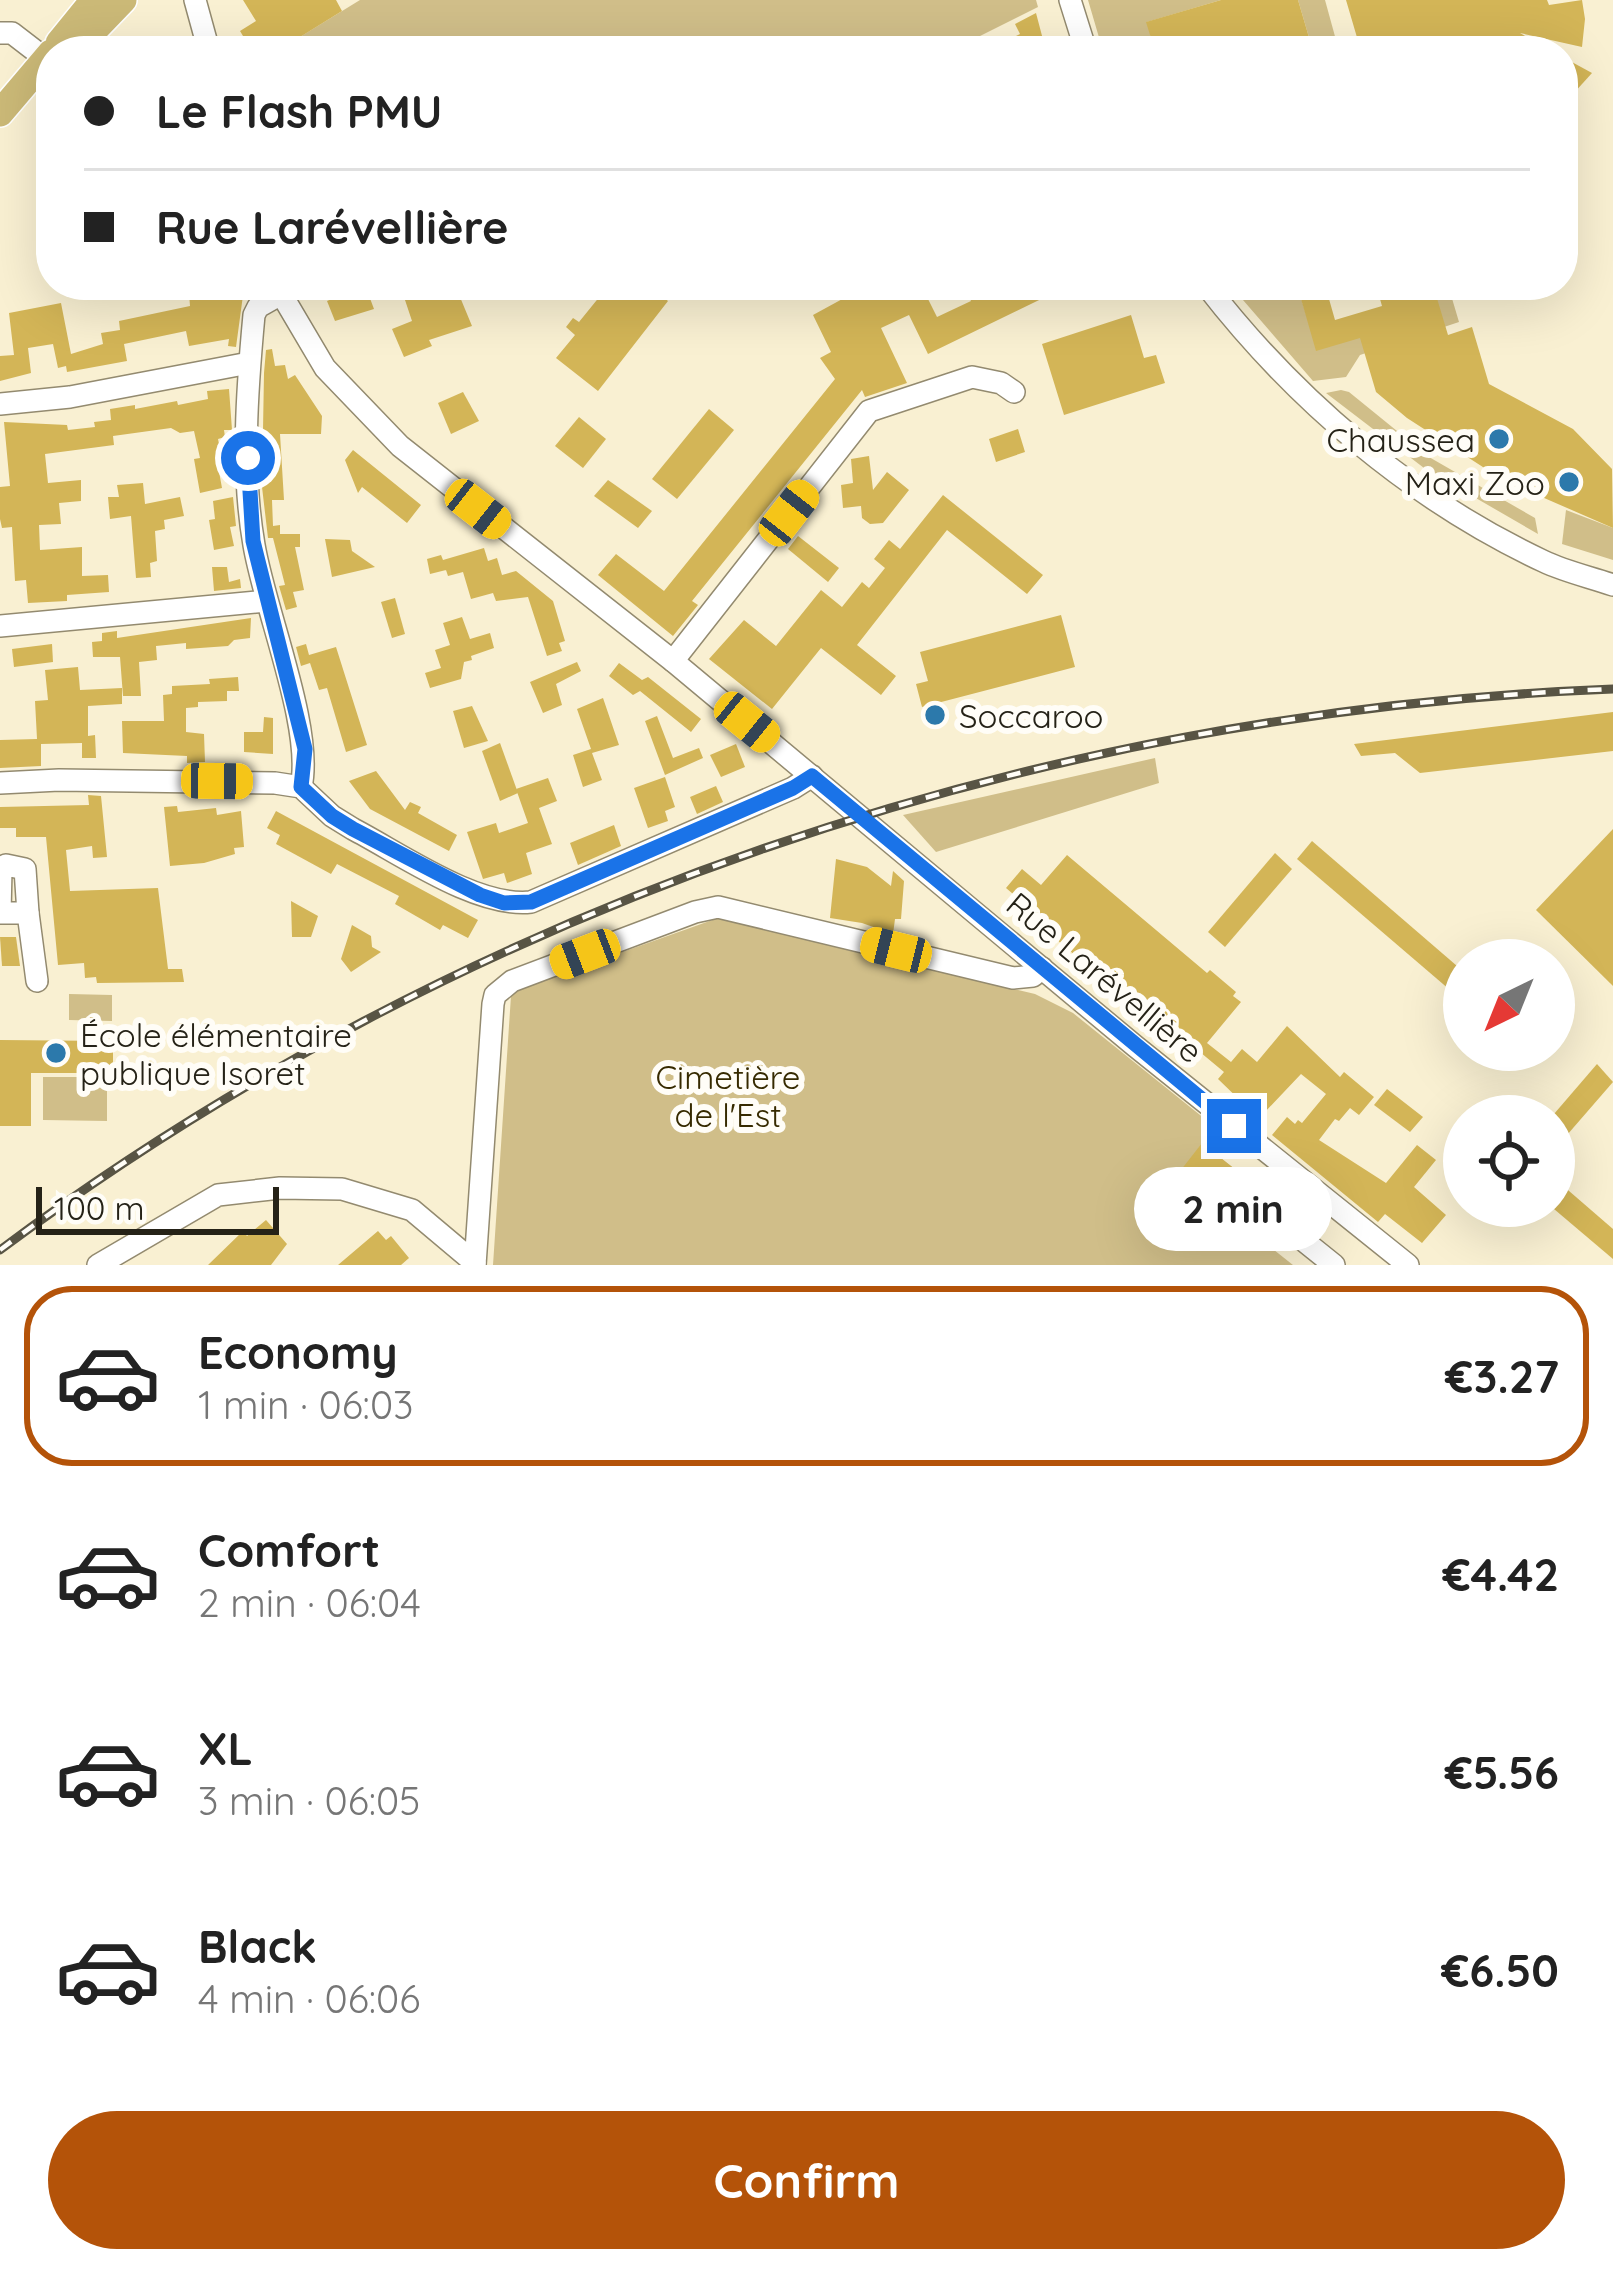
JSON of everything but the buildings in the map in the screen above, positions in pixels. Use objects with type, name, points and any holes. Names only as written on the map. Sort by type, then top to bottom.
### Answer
[{"type":"main road","points":[[70,36],[94,0]]},
{"type":"main road","points":[[81,36],[123,0]]},
{"type":"main road","points":[[0,113],[36,77]]},
{"type":"main road","points":[[0,137],[36,85]]},
{"type":"street","points":[[195,0],[205,36]]},
{"type":"street","points":[[1070,0],[1081,36]]},
{"type":"street","points":[[0,33],[12,33],[36,48]]},
{"type":"street","points":[[266,300],[258,307],[246,417],[253,541],[305,749],[301,787]]},
{"type":"street","name":"Rue Larévellière","points":[[284,300],[325,368],[400,446],[673,662],[1408,1265]]},
{"type":"street","points":[[1218,300],[1292,386],[1363,446],[1480,526],[1546,562],[1613,585]]},
{"type":"street","points":[[0,404],[70,397],[249,363]]},
{"type":"street","points":[[673,662],[869,412],[972,377],[1001,383],[1015,392]]},
{"type":"street","points":[[1423,489],[1567,561],[1613,575]]},
{"type":"street","points":[[0,626],[266,602]]},
{"type":"street","points":[[0,783],[230,781],[301,787],[353,829],[480,895],[518,904],[815,779]]},
{"type":"street","points":[[28,914],[0,913],[4,866],[20,865],[26,871],[38,981]]},
{"type":"street","points":[[475,1264],[493,1004],[495,995],[512,981],[695,912],[718,908],[1012,978],[1033,976],[1042,968]]},
{"type":"street","points":[[98,1265],[218,1195],[280,1188],[341,1189],[412,1210],[475,1264]]},
{"type":"street","points":[[1279,1220],[1334,1265]]},
{"type":"green space","points":[[360,0],[1036,0],[1038,7],[980,36],[301,36]]},
{"type":"green space","points":[[1088,0],[1221,0],[1147,22],[1151,36],[1099,36]]},
{"type":"green space","points":[[1298,0],[1325,0],[1335,36],[1309,36]]},
{"type":"green space","points":[[1243,300],[1302,300],[1317,350],[1406,300],[1452,300],[1459,322],[1360,355],[1346,377],[1313,381]]},
{"type":"green space","points":[[1341,390],[1429,457],[1535,518],[1538,534],[1424,468],[1326,393]]},
{"type":"green space","points":[[1566,510],[1613,528],[1613,560],[1562,544]]},
{"type":"green space","points":[[1155,758],[1159,783],[936,852],[903,815]]},
{"type":"green space","name":"Cimetière de l'Est","points":[[718,918],[1035,994],[1073,1013],[1215,1127],[1202,1143],[1246,1178],[1239,1198],[1221,1208],[1293,1265],[493,1265],[511,996],[516,990]]},
{"type":"green space","points":[[69,994],[112,995],[112,1021],[69,1020]]},
{"type":"green space","points":[[43,1077],[107,1077],[107,1121],[43,1120]]},
{"type":"railway","points":[[0,1250],[178,1128],[366,1020],[562,927],[764,848],[972,785],[1183,737],[1398,705],[1613,689]]},
{"type":"place","name":"Chaussea","points":[[1499,439]]},
{"type":"place","name":"Maxi Zoo","points":[[1569,482]]},
{"type":"place","name":"Soccaroo","points":[[935,715]]},
{"type":"place","name":"École élémentaire publique Isoret","points":[[56,1053]]},
{"type":"route","points":[[248,458],[253,541],[305,749],[301,787],[332,816],[480,895],[518,904],[749,808],[812,776],[1234,1126]]}]
